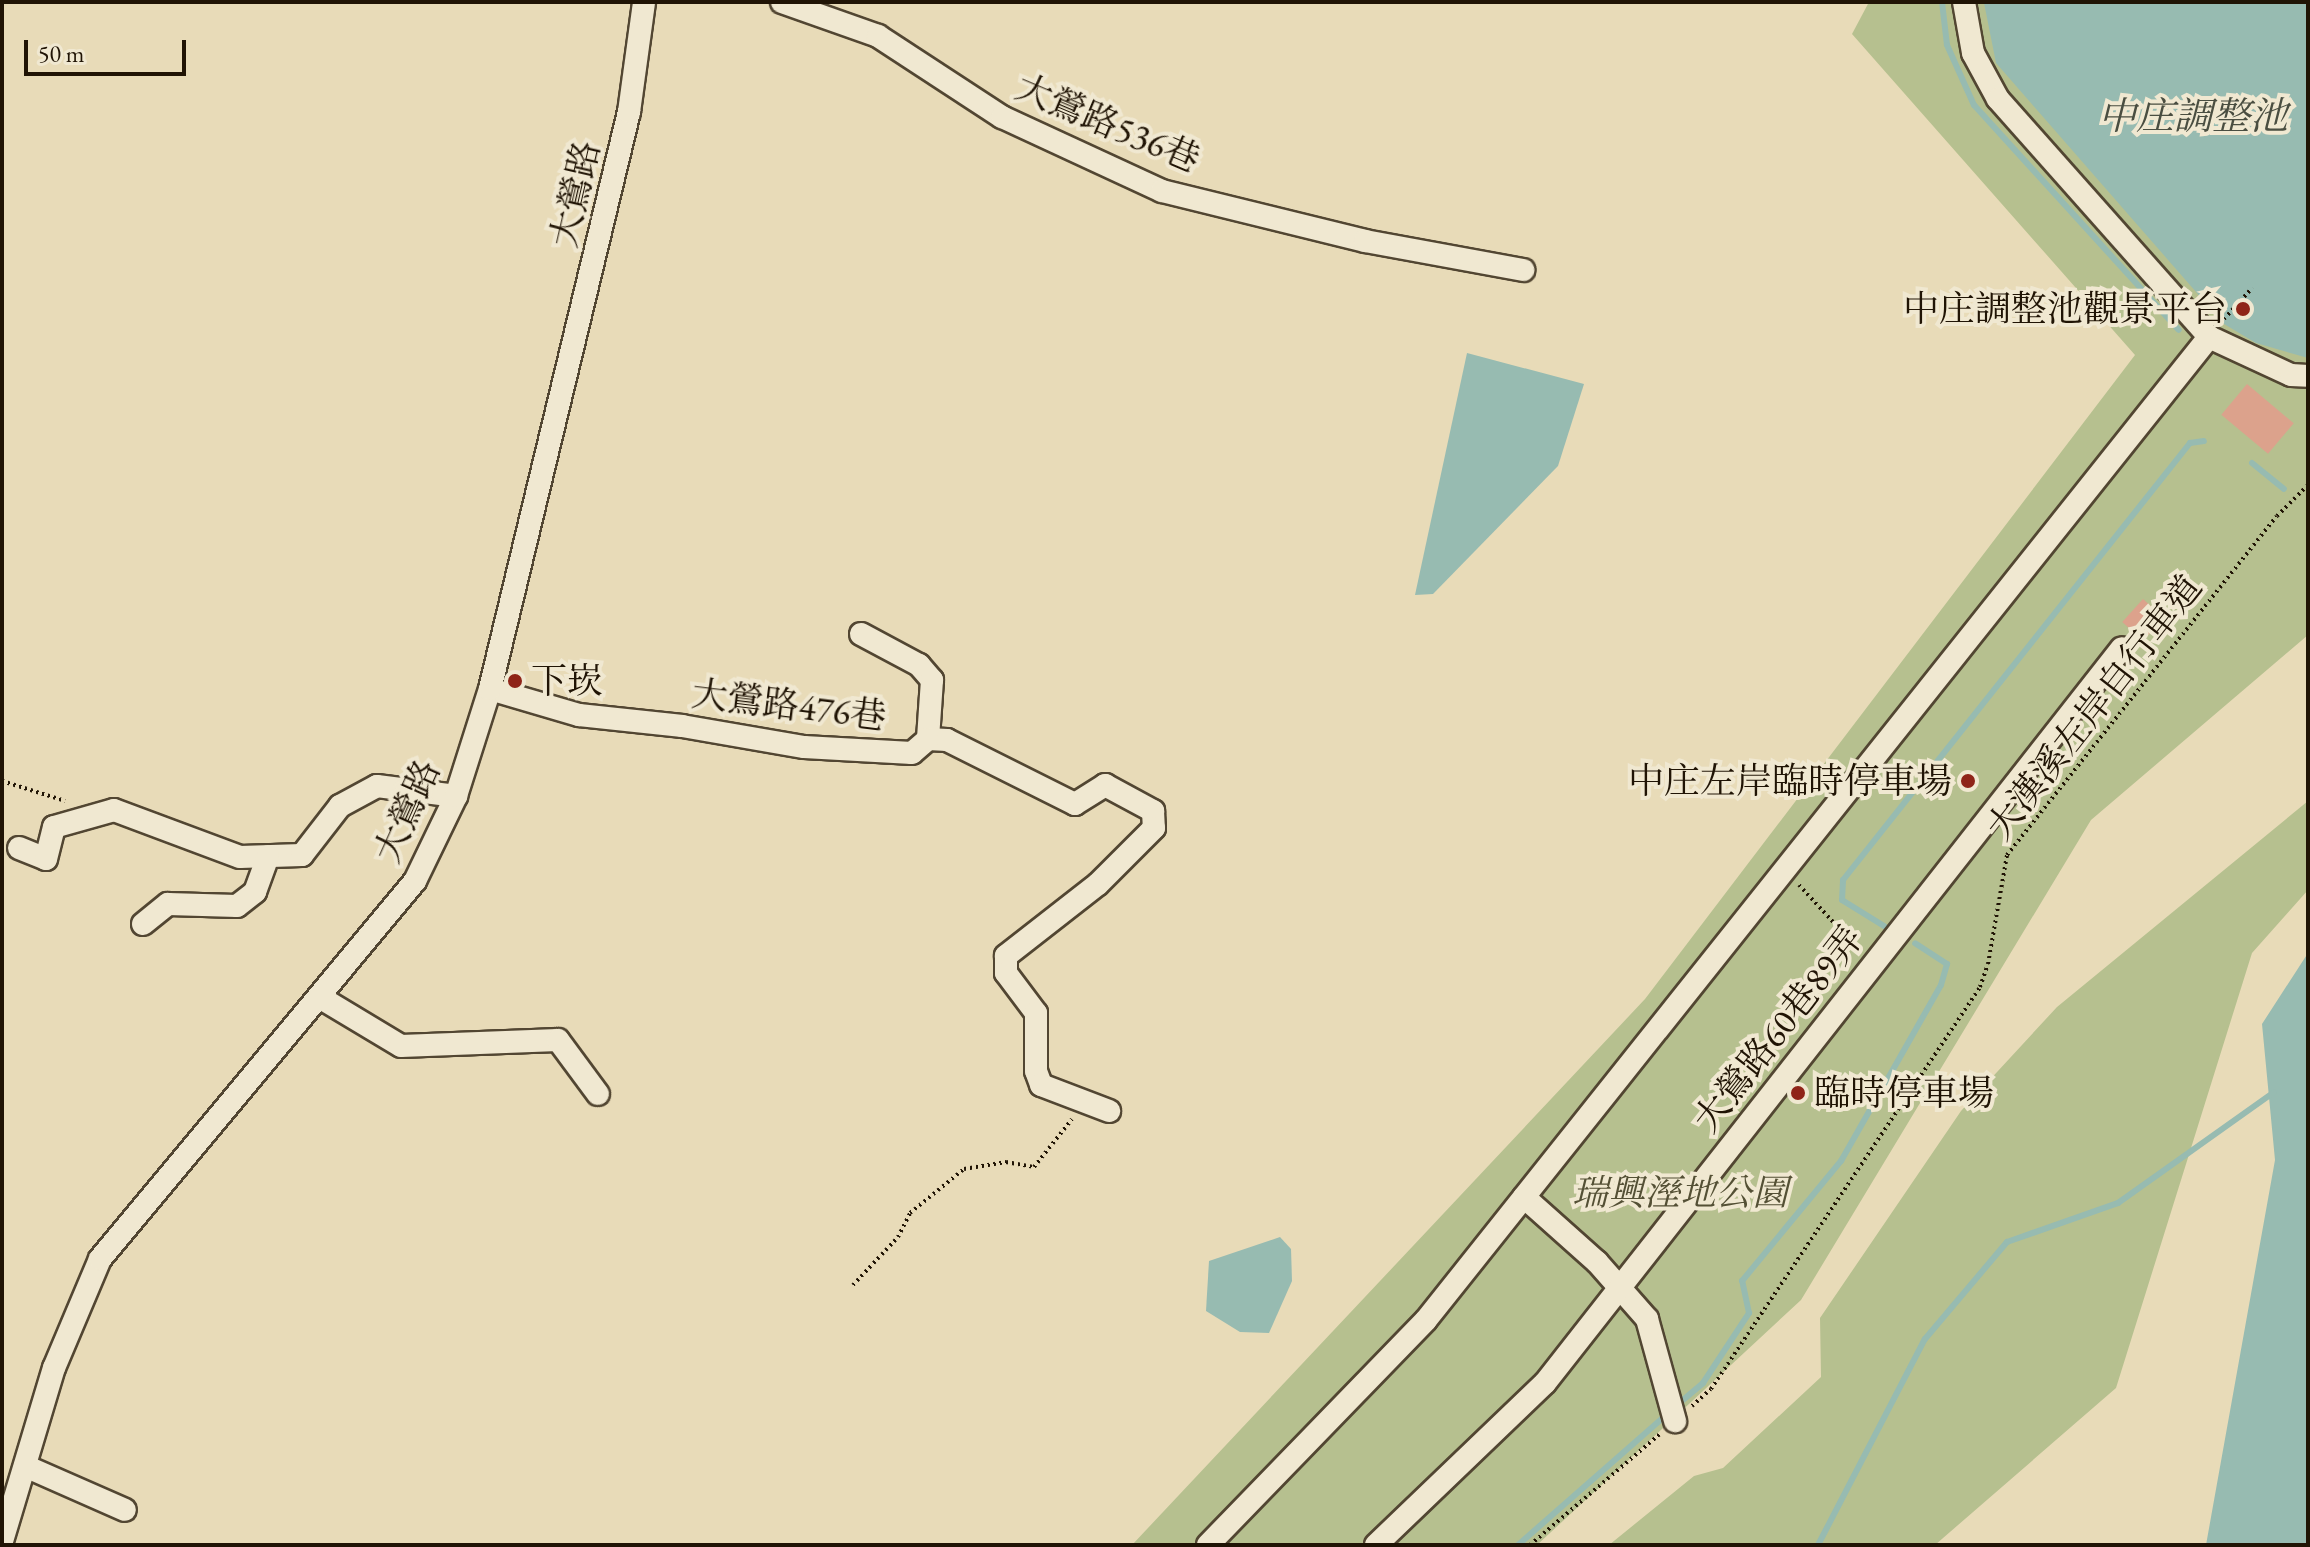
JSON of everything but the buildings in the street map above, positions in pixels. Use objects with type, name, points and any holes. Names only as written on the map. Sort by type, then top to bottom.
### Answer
[{"type":"street","name":"大鶯路","points":[[2,1541],[54,1368],[100,1259],[321,998],[415,881],[456,796],[490,689],[629,112],[644,2]]},
{"type":"street","name":"大鶯路536巷","points":[[782,2],[878,36],[1002,117],[1162,191],[1365,241],[1523,270]]},
{"type":"street","points":[[1964,2],[1973,53],[1998,99],[2213,332],[2291,375],[2308,376]]},
{"type":"street","points":[[1208,1545],[1426,1320],[1787,872],[2213,332]]},
{"type":"street","points":[[861,634],[919,665],[932,680],[928,739]]},
{"type":"street","name":"大鶯路60巷89弄","points":[[1376,1545],[1545,1383],[1871,963],[2122,648]]},
{"type":"street","name":"大鶯路476巷","points":[[490,689],[579,715],[682,726],[804,747],[912,753],[928,739],[947,740],[1075,804],[1105,785],[1153,811],[1154,828],[1098,884],[1006,956],[1006,973],[1036,1013],[1036,1071],[1041,1085],[1109,1111]]},
{"type":"street","points":[[19,848],[46,859],[54,827],[114,810],[240,857],[302,855],[340,806],[377,786],[456,796]]},
{"type":"street","points":[[143,924],[168,904],[237,906],[255,892],[268,856]]},
{"type":"street","points":[[321,998],[401,1046],[558,1040],[598,1094]]},
{"type":"street","points":[[1524,1197],[1647,1319],[1675,1421]]},
{"type":"street","points":[[25,1466],[125,1510]]},
{"type":"path","points":[[2213,332],[2252,288]]},
{"type":"path","name":"大漢溪左岸自行車道","points":[[1530,1545],[1711,1389],[1980,987],[1988,964],[2007,855],[2277,516],[2308,485]]},
{"type":"path","points":[[2,781],[68,802]]},
{"type":"path","points":[[1787,872],[1871,963]]},
{"type":"path","points":[[853,1285],[898,1237],[910,1213],[964,1169],[1006,1162],[1034,1167],[1084,1104]]},
{"type":"green space","name":"瑞興溼地公園","points":[[1869,2],[2308,2],[2308,635],[2091,820],[1801,1300],[1537,1545],[1132,1545],[1645,999],[2135,355],[1852,34]]},
{"type":"green space","points":[[2308,801],[2308,890],[2252,953],[2116,1388],[1935,1545],[1609,1545],[1694,1476],[1723,1468],[1821,1377],[1820,1318],[1961,1111],[2057,1007]]},
{"type":"water","name":"中庄調整池","points":[[2308,2],[2308,358],[2256,343],[2224,324],[1996,63],[1984,3]]},
{"type":"water","points":[[1467,353],[1584,384],[1558,466],[1433,594],[1415,595]]},
{"type":"water","points":[[2308,953],[2308,1545],[2206,1545],[2275,1160],[2262,1024]]},
{"type":"water","points":[[1280,1237],[1291,1249],[1292,1281],[1269,1333],[1240,1332],[1206,1311],[1209,1261]]},
{"type":"waterway","points":[[1942,2],[1947,45],[1974,105],[2179,330]]},
{"type":"waterway","points":[[1884,926],[1842,900],[1843,880],[2190,443],[2204,441]]},
{"type":"waterway","points":[[2252,463],[2284,489]]},
{"type":"waterway","points":[[1677,1405],[1703,1383],[1749,1313],[1742,1281],[1841,1161],[1941,985],[1947,964],[1915,943]]},
{"type":"waterway","points":[[1818,1545],[1925,1339],[2007,1242],[2118,1203],[2274,1092]]},
{"type":"waterway","points":[[1518,1545],[1665,1416]]},
{"type":"place","name":"中庄調整池觀景平台","points":[[2243,309]]},
{"type":"place","name":"下崁","points":[[515,681]]},
{"type":"place","name":"中庄左岸臨時停車場","points":[[1968,781]]},
{"type":"place","name":"臨時停車場","points":[[1798,1093]]}]
